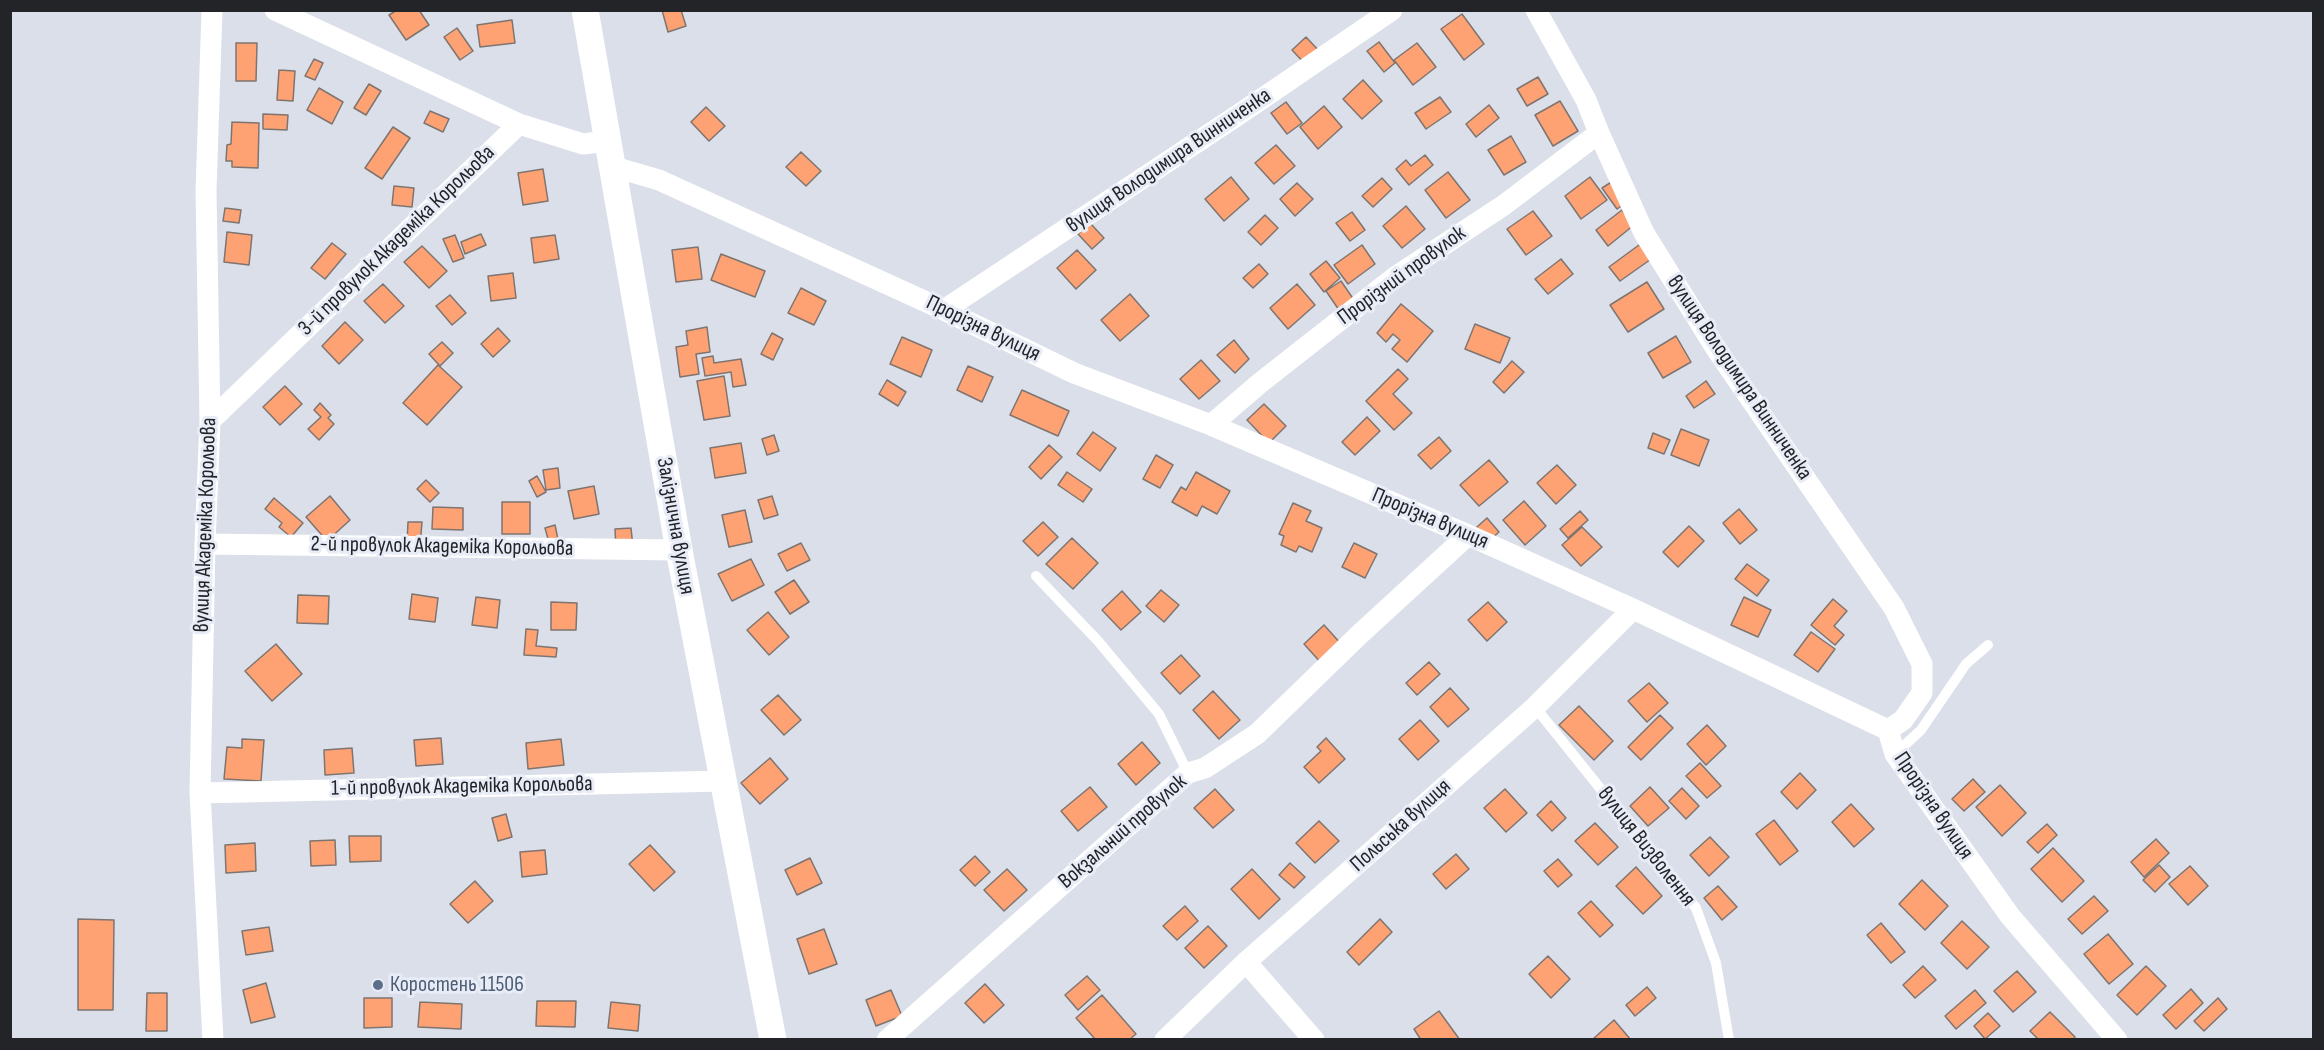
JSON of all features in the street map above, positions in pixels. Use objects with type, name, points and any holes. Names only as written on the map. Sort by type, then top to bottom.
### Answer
[{"type":"street","name":"вулиця Академіка Корольова","points":[[212,10],[206,191],[210,421],[200,793],[213,1040]]},
{"type":"street","points":[[275,10],[519,124],[609,154]]},
{"type":"street","name":"Залізнична вулиця","points":[[585,10],[679,550],[773,1040]]},
{"type":"street","name":"вулиця Володимира Винниченка","points":[[944,310],[1392,10]]},
{"type":"street","name":"вулиця Володимира Винниченка","points":[[1536,10],[1586,100],[1644,233],[1714,347],[1894,608],[1922,664],[1922,693],[1903,720],[1888,730]]},
{"type":"street","name":"3-й провулок Академіка Корольова","points":[[210,421],[519,124]]},
{"type":"street","name":"Прорізний провулок","points":[[1211,425],[1260,383],[1395,278],[1504,205],[1599,133]]},
{"type":"street","name":"Прорізна вулиця","points":[[609,154],[658,180],[944,310],[1074,374],[1211,425],[1468,535],[1634,609],[1888,730],[1895,754],[2010,916],[2117,1040]]},
{"type":"street","name":"Вокзальний провулок","points":[[887,1040],[1188,773],[1205,768],[1257,734],[1360,634],[1468,535]]},
{"type":"street","name":"2-й провулок Академіка Корольова","points":[[205,544],[679,550]]},
{"type":"street","name":"Польська вулиця","points":[[1165,1040],[1246,962],[1535,707],[1634,609]]},
{"type":"street","name":"1-й провулок Академіка Корольова","points":[[200,793],[724,781]]},
{"type":"street","points":[[1246,962],[1314,1040]]},
{"type":"lane","points":[[1035,576],[1098,641],[1159,714],[1188,773]]},
{"type":"lane","points":[[1895,754],[1921,730],[1966,664],[1988,645]]},
{"type":"lane","name":"вулиця Визволення","points":[[1535,707],[1696,908],[1716,963],[1729,1040]]},
{"type":"building","points":[[397,10],[419,10],[429,25],[406,40],[389,15]]},
{"type":"building","points":[[662,10],[681,10],[686,26],[668,32]]},
{"type":"building","points":[[1462,14],[1484,44],[1464,60],[1441,29]]},
{"type":"building","points":[[512,20],[515,43],[480,47],[477,25]]},
{"type":"building","points":[[457,28],[473,51],[460,60],[444,37]]},
{"type":"building","points":[[1306,37],[1321,53],[1307,66],[1292,50]]},
{"type":"building","points":[[1379,42],[1395,63],[1384,72],[1367,51]]},
{"type":"building","points":[[236,43],[257,43],[256,81],[236,81]]},
{"type":"building","points":[[1417,43],[1436,67],[1413,85],[1394,60]]},
{"type":"building","points":[[314,59],[323,63],[315,80],[305,76]]},
{"type":"building","points":[[279,70],[295,71],[293,101],[277,100]]},
{"type":"building","points":[[1538,77],[1548,94],[1527,106],[1517,89]]},
{"type":"building","points":[[1363,80],[1382,101],[1362,119],[1343,99]]},
{"type":"building","points":[[369,84],[381,91],[366,115],[354,108]]},
{"type":"building","points":[[319,88],[343,102],[332,124],[307,110]]},
{"type":"building","points":[[1440,97],[1451,112],[1426,129],[1415,113]]},
{"type":"building","points":[[1560,101],[1578,131],[1553,146],[1535,115]]},
{"type":"building","points":[[1286,102],[1302,123],[1287,134],[1271,113]]},
{"type":"building","points":[[1489,105],[1499,118],[1476,137],[1466,124]]},
{"type":"building","points":[[1324,106],[1342,127],[1318,149],[1300,127]]},
{"type":"building","points":[[706,107],[725,126],[709,141],[691,122]]},
{"type":"building","points":[[430,111],[449,119],[443,132],[424,123]]},
{"type":"building","points":[[263,114],[288,115],[287,130],[263,129]]},
{"type":"building","points":[[232,122],[259,123],[258,168],[232,167],[232,161],[226,161],[227,145],[231,144]]},
{"type":"building","points":[[393,127],[410,138],[382,179],[365,168]]},
{"type":"building","points":[[1511,136],[1526,162],[1504,175],[1488,150]]},
{"type":"building","points":[[1276,145],[1295,166],[1274,184],[1255,163]]},
{"type":"building","points":[[801,152],[821,171],[806,186],[786,167]]},
{"type":"building","points":[[1425,155],[1433,165],[1409,185],[1396,169],[1406,160],[1411,166]]},
{"type":"building","points":[[543,169],[548,201],[523,205],[518,173]]},
{"type":"building","points":[[1448,172],[1470,200],[1446,218],[1425,190]]},
{"type":"building","points":[[1231,177],[1249,199],[1224,221],[1205,199]]},
{"type":"building","points":[[1590,177],[1607,200],[1581,219],[1565,196]]},
{"type":"building","points":[[1382,178],[1392,189],[1373,207],[1362,196]]},
{"type":"building","points":[[1613,181],[1627,202],[1617,209],[1602,188]]},
{"type":"building","points":[[1297,183],[1313,199],[1295,216],[1280,199]]},
{"type":"building","points":[[394,186],[414,188],[412,207],[392,205]]},
{"type":"building","points":[[1406,206],[1425,229],[1402,248],[1383,226]]},
{"type":"building","points":[[225,208],[241,210],[239,223],[223,221]]},
{"type":"building","points":[[1622,210],[1634,225],[1608,246],[1596,230]]},
{"type":"building","points":[[1533,211],[1552,236],[1526,255],[1507,229]]},
{"type":"building","points":[[1352,212],[1365,230],[1350,241],[1336,223]]},
{"type":"building","points":[[1265,215],[1278,228],[1261,245],[1248,232]]},
{"type":"building","points":[[1090,223],[1104,238],[1092,249],[1078,234]]},
{"type":"building","points":[[227,232],[252,235],[249,265],[224,262]]},
{"type":"building","points":[[481,234],[486,245],[465,254],[461,242]]},
{"type":"building","points":[[455,235],[464,258],[453,262],[443,239]]},
{"type":"building","points":[[555,235],[559,259],[534,263],[531,238]]},
{"type":"building","points":[[1643,242],[1654,257],[1620,281],[1609,267]]},
{"type":"building","points":[[332,243],[346,254],[325,279],[311,268]]},
{"type":"building","points":[[1362,245],[1375,264],[1348,284],[1334,265]]},
{"type":"building","points":[[422,246],[447,271],[429,288],[404,262]]},
{"type":"building","points":[[698,247],[702,279],[676,282],[672,250]]},
{"type":"building","points":[[1077,250],[1096,270],[1076,289],[1057,268]]},
{"type":"building","points":[[721,254],[765,271],[755,297],[711,280]]},
{"type":"building","points":[[1561,259],[1573,274],[1548,294],[1535,279]]},
{"type":"building","points":[[1326,261],[1340,278],[1324,292],[1310,274]]},
{"type":"building","points":[[1259,264],[1268,274],[1253,288],[1243,278]]},
{"type":"building","points":[[513,273],[516,298],[491,301],[488,276]]},
{"type":"building","points":[[1341,281],[1354,300],[1339,310],[1326,291]]},
{"type":"building","points":[[1647,282],[1664,309],[1628,332],[1610,305]]},
{"type":"building","points":[[383,284],[404,306],[385,323],[364,301]]},
{"type":"building","points":[[1297,284],[1315,305],[1288,329],[1270,308]]},
{"type":"building","points":[[801,288],[826,301],[814,325],[788,313]]},
{"type":"building","points":[[1130,294],[1149,316],[1120,341],[1101,320]]},
{"type":"building","points":[[450,295],[466,313],[452,325],[436,306]]},
{"type":"building","points":[[1401,304],[1433,331],[1407,362],[1392,349],[1400,340],[1393,334],[1386,342],[1377,333]]},
{"type":"building","points":[[345,322],[363,340],[339,364],[322,346]]},
{"type":"building","points":[[1475,324],[1510,338],[1500,363],[1465,349]]},
{"type":"building","points":[[707,327],[710,352],[696,354],[699,374],[680,377],[676,347],[688,345],[686,331]]},
{"type":"building","points":[[498,328],[510,341],[493,357],[481,344]]},
{"type":"building","points":[[772,333],[783,339],[773,360],[761,354]]},
{"type":"building","points":[[1676,336],[1691,362],[1663,378],[1648,353]]},
{"type":"building","points":[[902,337],[932,350],[921,377],[890,364]]},
{"type":"building","points":[[1234,340],[1249,359],[1235,373],[1217,355]]},
{"type":"building","points":[[442,342],[453,353],[440,366],[429,354]]},
{"type":"building","points":[[713,356],[714,363],[741,359],[746,385],[733,387],[731,372],[705,376],[702,358]]},
{"type":"building","points":[[1201,360],[1220,381],[1199,399],[1180,379]]},
{"type":"building","points":[[1512,361],[1524,372],[1504,393],[1493,382]]},
{"type":"building","points":[[438,365],[462,387],[427,425],[403,403]]},
{"type":"building","points":[[968,366],[993,377],[982,402],[957,390]]},
{"type":"building","points":[[1398,369],[1408,379],[1393,394],[1412,413],[1394,430],[1366,401]]},
{"type":"building","points":[[724,376],[730,416],[704,420],[697,381]]},
{"type":"building","points":[[887,380],[906,392],[898,406],[879,394]]},
{"type":"building","points":[[1706,381],[1715,394],[1694,408],[1686,396]]},
{"type":"building","points":[[285,386],[302,404],[280,425],[263,407]]},
{"type":"building","points":[[1022,390],[1069,411],[1058,436],[1010,415]]},
{"type":"building","points":[[320,403],[331,415],[328,418],[334,424],[319,440],[308,429],[321,417],[314,410]]},
{"type":"building","points":[[1264,404],[1286,426],[1269,443],[1247,420]]},
{"type":"building","points":[[1367,417],[1380,431],[1355,455],[1342,442]]},
{"type":"building","points":[[1681,429],[1709,440],[1699,466],[1671,455]]},
{"type":"building","points":[[1093,432],[1116,448],[1100,471],[1077,454]]},
{"type":"building","points":[[1653,433],[1670,440],[1664,454],[1648,448]]},
{"type":"building","points":[[774,435],[779,451],[767,455],[762,439]]},
{"type":"building","points":[[1439,437],[1451,451],[1431,469],[1418,455]]},
{"type":"building","points":[[741,443],[746,473],[715,478],[710,448]]},
{"type":"building","points":[[1049,445],[1062,457],[1041,479],[1029,467]]},
{"type":"building","points":[[1156,455],[1173,465],[1160,488],[1143,479]]},
{"type":"building","points":[[1489,460],[1508,482],[1479,506],[1460,485]]},
{"type":"building","points":[[1557,465],[1576,485],[1556,504],[1537,483]]},
{"type":"building","points":[[558,468],[560,488],[546,490],[543,470]]},
{"type":"building","points":[[1067,472],[1092,489],[1083,502],[1058,485]]},
{"type":"building","points":[[1196,472],[1230,491],[1217,514],[1202,506],[1197,516],[1172,502],[1181,487],[1186,490]]},
{"type":"building","points":[[537,476],[546,492],[537,497],[529,481]]},
{"type":"building","points":[[426,480],[439,493],[430,502],[417,489]]},
{"type":"building","points":[[594,486],[599,514],[574,519],[568,491]]},
{"type":"building","points":[[330,496],[350,520],[327,541],[306,517]]},
{"type":"building","points":[[772,496],[778,515],[764,519],[758,500]]},
{"type":"building","points":[[274,498],[303,523],[291,537],[279,527],[282,523],[265,509]]},
{"type":"building","points":[[1524,501],[1546,526],[1525,545],[1503,520]]},
{"type":"building","points":[[502,502],[530,502],[530,534],[502,534]]},
{"type":"building","points":[[1293,503],[1311,511],[1306,521],[1322,528],[1312,552],[1299,546],[1296,552],[1281,545],[1284,536],[1279,534]]},
{"type":"building","points":[[433,507],[463,508],[463,530],[432,529]]},
{"type":"building","points":[[1739,509],[1757,530],[1740,544],[1723,523]]},
{"type":"building","points":[[745,510],[752,542],[729,547],[722,515]]},
{"type":"building","points":[[1580,511],[1588,520],[1568,538],[1560,529]]},
{"type":"building","points":[[1487,518],[1499,532],[1481,548],[1468,535]]},
{"type":"building","points":[[408,522],[422,522],[420,545],[407,544]]},
{"type":"building","points":[[1043,522],[1058,537],[1038,556],[1023,541]]},
{"type":"building","points":[[555,525],[559,544],[550,546],[545,528]]},
{"type":"building","points":[[1689,526],[1704,541],[1678,567],[1663,552]]},
{"type":"building","points":[[1582,527],[1602,547],[1581,566],[1562,545]]},
{"type":"building","points":[[631,528],[633,547],[616,549],[615,529]]},
{"type":"building","points":[[1072,538],[1098,563],[1073,589],[1046,564]]},
{"type":"building","points":[[801,543],[810,560],[787,571],[778,554]]},
{"type":"building","points":[[1354,543],[1377,554],[1365,578],[1342,567]]},
{"type":"building","points":[[751,559],[764,585],[732,601],[718,574]]},
{"type":"building","points":[[1747,564],[1769,580],[1757,596],[1735,579]]},
{"type":"building","points":[[794,580],[809,602],[790,614],[775,592]]},
{"type":"building","points":[[1161,590],[1179,605],[1164,622],[1146,606]]},
{"type":"building","points":[[1122,591],[1141,612],[1121,630],[1102,610]]},
{"type":"building","points":[[412,594],[438,598],[435,622],[409,619]]},
{"type":"building","points":[[298,595],[329,596],[328,624],[297,623]]},
{"type":"building","points":[[476,597],[500,600],[497,628],[472,625]]},
{"type":"building","points":[[1744,597],[1771,610],[1758,637],[1731,625]]},
{"type":"building","points":[[1833,599],[1847,611],[1834,626],[1844,635],[1835,645],[1811,625]]},
{"type":"building","points":[[551,602],[577,603],[576,630],[551,630]]},
{"type":"building","points":[[1488,602],[1507,622],[1487,641],[1468,620]]},
{"type":"building","points":[[768,612],[789,637],[769,655],[747,630]]},
{"type":"building","points":[[1324,625],[1343,646],[1323,665],[1304,644]]},
{"type":"building","points":[[526,629],[538,630],[536,646],[557,648],[556,657],[524,655]]},
{"type":"building","points":[[1811,632],[1835,649],[1818,672],[1794,655]]},
{"type":"building","points":[[276,644],[302,674],[272,701],[245,671]]},
{"type":"building","points":[[1181,655],[1200,676],[1180,694],[1161,673]]},
{"type":"building","points":[[1429,662],[1440,674],[1417,695],[1406,683]]},
{"type":"building","points":[[1649,683],[1668,703],[1647,722],[1628,701]]},
{"type":"building","points":[[1450,688],[1469,709],[1448,727],[1430,707]]},
{"type":"building","points":[[1213,691],[1240,720],[1219,739],[1193,710]]},
{"type":"building","points":[[778,695],[801,720],[784,735],[761,710]]},
{"type":"building","points":[[1579,706],[1613,741],[1594,760],[1559,725]]},
{"type":"building","points":[[1660,715],[1673,728],[1641,760],[1628,747]]},
{"type":"building","points":[[1420,720],[1439,741],[1418,760],[1399,739]]},
{"type":"building","points":[[1707,725],[1726,746],[1706,765],[1687,744]]},
{"type":"building","points":[[441,738],[443,764],[416,766],[414,740]]},
{"type":"building","points":[[1326,738],[1345,759],[1319,783],[1304,767],[1321,751],[1317,747]]},
{"type":"building","points":[[242,739],[264,740],[261,781],[224,779],[227,747],[242,748]]},
{"type":"building","points":[[561,739],[564,765],[528,769],[526,743]]},
{"type":"building","points":[[1142,742],[1160,763],[1136,785],[1118,764]]},
{"type":"building","points":[[352,748],[354,773],[325,775],[324,750]]},
{"type":"building","points":[[770,758],[788,779],[760,804],[741,783]]},
{"type":"building","points":[[1700,763],[1721,786],[1707,798],[1686,776]]},
{"type":"building","points":[[1800,773],[1816,790],[1797,809],[1781,792]]},
{"type":"building","points":[[1973,779],[1985,792],[1964,811],[1952,799]]},
{"type":"building","points":[[2000,785],[2026,813],[2002,836],[1976,807]]},
{"type":"building","points":[[1090,787],[1107,807],[1078,831],[1061,811]]},
{"type":"building","points":[[1650,787],[1669,808],[1648,826],[1630,806]]},
{"type":"building","points":[[1682,788],[1699,806],[1686,819],[1669,801]]},
{"type":"building","points":[[1215,789],[1234,810],[1213,828],[1194,808]]},
{"type":"building","points":[[1505,789],[1527,813],[1506,832],[1484,808]]},
{"type":"building","points":[[1551,801],[1566,818],[1552,831],[1537,815]]},
{"type":"building","points":[[1851,804],[1874,829],[1854,847],[1832,822]]},
{"type":"building","points":[[506,814],[512,837],[498,841],[492,818]]},
{"type":"building","points":[[1774,820],[1798,851],[1780,865],[1756,834]]},
{"type":"building","points":[[1319,821],[1339,841],[1315,863],[1296,843]]},
{"type":"building","points":[[1595,823],[1618,847],[1598,865],[1575,841]]},
{"type":"building","points":[[2047,824],[2057,835],[2038,853],[2027,842]]},
{"type":"building","points":[[349,836],[381,836],[381,861],[350,862]]},
{"type":"building","points":[[1710,837],[1729,857],[1709,876],[1690,855]]},
{"type":"building","points":[[2156,839],[2169,853],[2144,877],[2131,862]]},
{"type":"building","points":[[335,840],[336,865],[311,866],[310,841]]},
{"type":"building","points":[[255,843],[256,871],[226,873],[225,845]]},
{"type":"building","points":[[650,845],[675,872],[654,891],[629,864]]},
{"type":"building","points":[[2053,848],[2084,881],[2062,902],[2031,869]]},
{"type":"building","points":[[545,850],[547,874],[522,877],[520,852]]},
{"type":"building","points":[[1456,854],[1469,869],[1446,889],[1433,874]]},
{"type":"building","points":[[975,856],[990,872],[975,886],[960,870]]},
{"type":"building","points":[[810,858],[822,883],[797,895],[785,870]]},
{"type":"building","points":[[1558,859],[1572,875],[1558,887],[1544,871]]},
{"type":"building","points":[[1290,863],[1305,877],[1294,888],[1279,875]]},
{"type":"building","points":[[2159,865],[2170,877],[2155,892],[2143,880]]},
{"type":"building","points":[[2190,866],[2208,886],[2188,905],[2169,884]]},
{"type":"building","points":[[1636,867],[1662,896],[1643,914],[1616,886]]},
{"type":"building","points":[[1007,869],[1027,890],[1004,911],[984,890]]},
{"type":"building","points":[[1252,869],[1280,899],[1259,919],[1231,889]]},
{"type":"building","points":[[1922,880],[1948,906],[1925,930],[1899,904]]},
{"type":"building","points":[[475,881],[493,901],[468,923],[450,904]]},
{"type":"building","points":[[1718,886],[1737,907],[1722,920],[1704,898]]},
{"type":"building","points":[[2094,896],[2108,911],[2082,934],[2068,919]]},
{"type":"building","points":[[1591,901],[1613,925],[1600,937],[1578,913]]},
{"type":"building","points":[[1185,906],[1198,921],[1177,940],[1163,926]]},
{"type":"building","points":[[78,919],[114,920],[113,1010],[78,1010]]},
{"type":"building","points":[[1380,919],[1392,932],[1359,965],[1347,952]]},
{"type":"building","points":[[1962,921],[1989,947],[1967,969],[1941,943]]},
{"type":"building","points":[[1881,923],[1905,952],[1891,963],[1867,935]]},
{"type":"building","points":[[1208,926],[1227,946],[1204,968],[1185,948]]},
{"type":"building","points":[[269,927],[273,951],[246,955],[242,931]]},
{"type":"building","points":[[824,929],[837,964],[809,974],[797,939]]},
{"type":"building","points":[[2108,934],[2133,964],[2109,984],[2084,954]]},
{"type":"building","points":[[1548,956],[1570,979],[1551,998],[1529,974]]},
{"type":"building","points":[[1923,966],[1936,980],[1915,998],[1903,985]]},
{"type":"building","points":[[2146,966],[2166,986],[2137,1015],[2117,995]]},
{"type":"building","points":[[2017,971],[2036,992],[2013,1012],[1994,991]]},
{"type":"building","points":[[1087,976],[1100,990],[1078,1010],[1065,995]]},
{"type":"building","points":[[266,983],[275,1017],[251,1023],[243,990]]},
{"type":"building","points":[[985,984],[1004,1005],[984,1023],[965,1003]]},
{"type":"building","points":[[1647,987],[1656,998],[1635,1016],[1626,1005]]},
{"type":"building","points":[[2191,989],[2203,1003],[2176,1029],[2163,1015]]},
{"type":"building","points":[[891,990],[902,1016],[876,1026],[866,1000]]},
{"type":"building","points":[[1975,990],[1986,1003],[1956,1029],[1945,1016]]},
{"type":"building","points":[[147,993],[167,993],[167,1031],[146,1031]]},
{"type":"building","points":[[1102,995],[1136,1034],[1129,1040],[1096,1040],[1076,1018]]},
{"type":"building","points":[[364,998],[392,998],[392,1027],[364,1028]]},
{"type":"building","points":[[2218,998],[2227,1009],[2204,1031],[2194,1021]]},
{"type":"building","points":[[537,1001],[576,1001],[575,1027],[536,1026]]},
{"type":"building","points":[[420,1002],[462,1004],[461,1029],[418,1027]]},
{"type":"building","points":[[611,1002],[640,1005],[638,1031],[608,1028]]},
{"type":"building","points":[[1439,1011],[1460,1040],[1421,1040],[1414,1029]]},
{"type":"building","points":[[2050,1012],[2075,1037],[2073,1040],[2039,1040],[2030,1031]]},
{"type":"building","points":[[1988,1013],[2000,1026],[1985,1039],[1974,1026]]},
{"type":"building","points":[[1614,1020],[1631,1040],[1592,1040]]},
{"type":"place","name":"Коростень 11506","points":[[378,985]]}]
